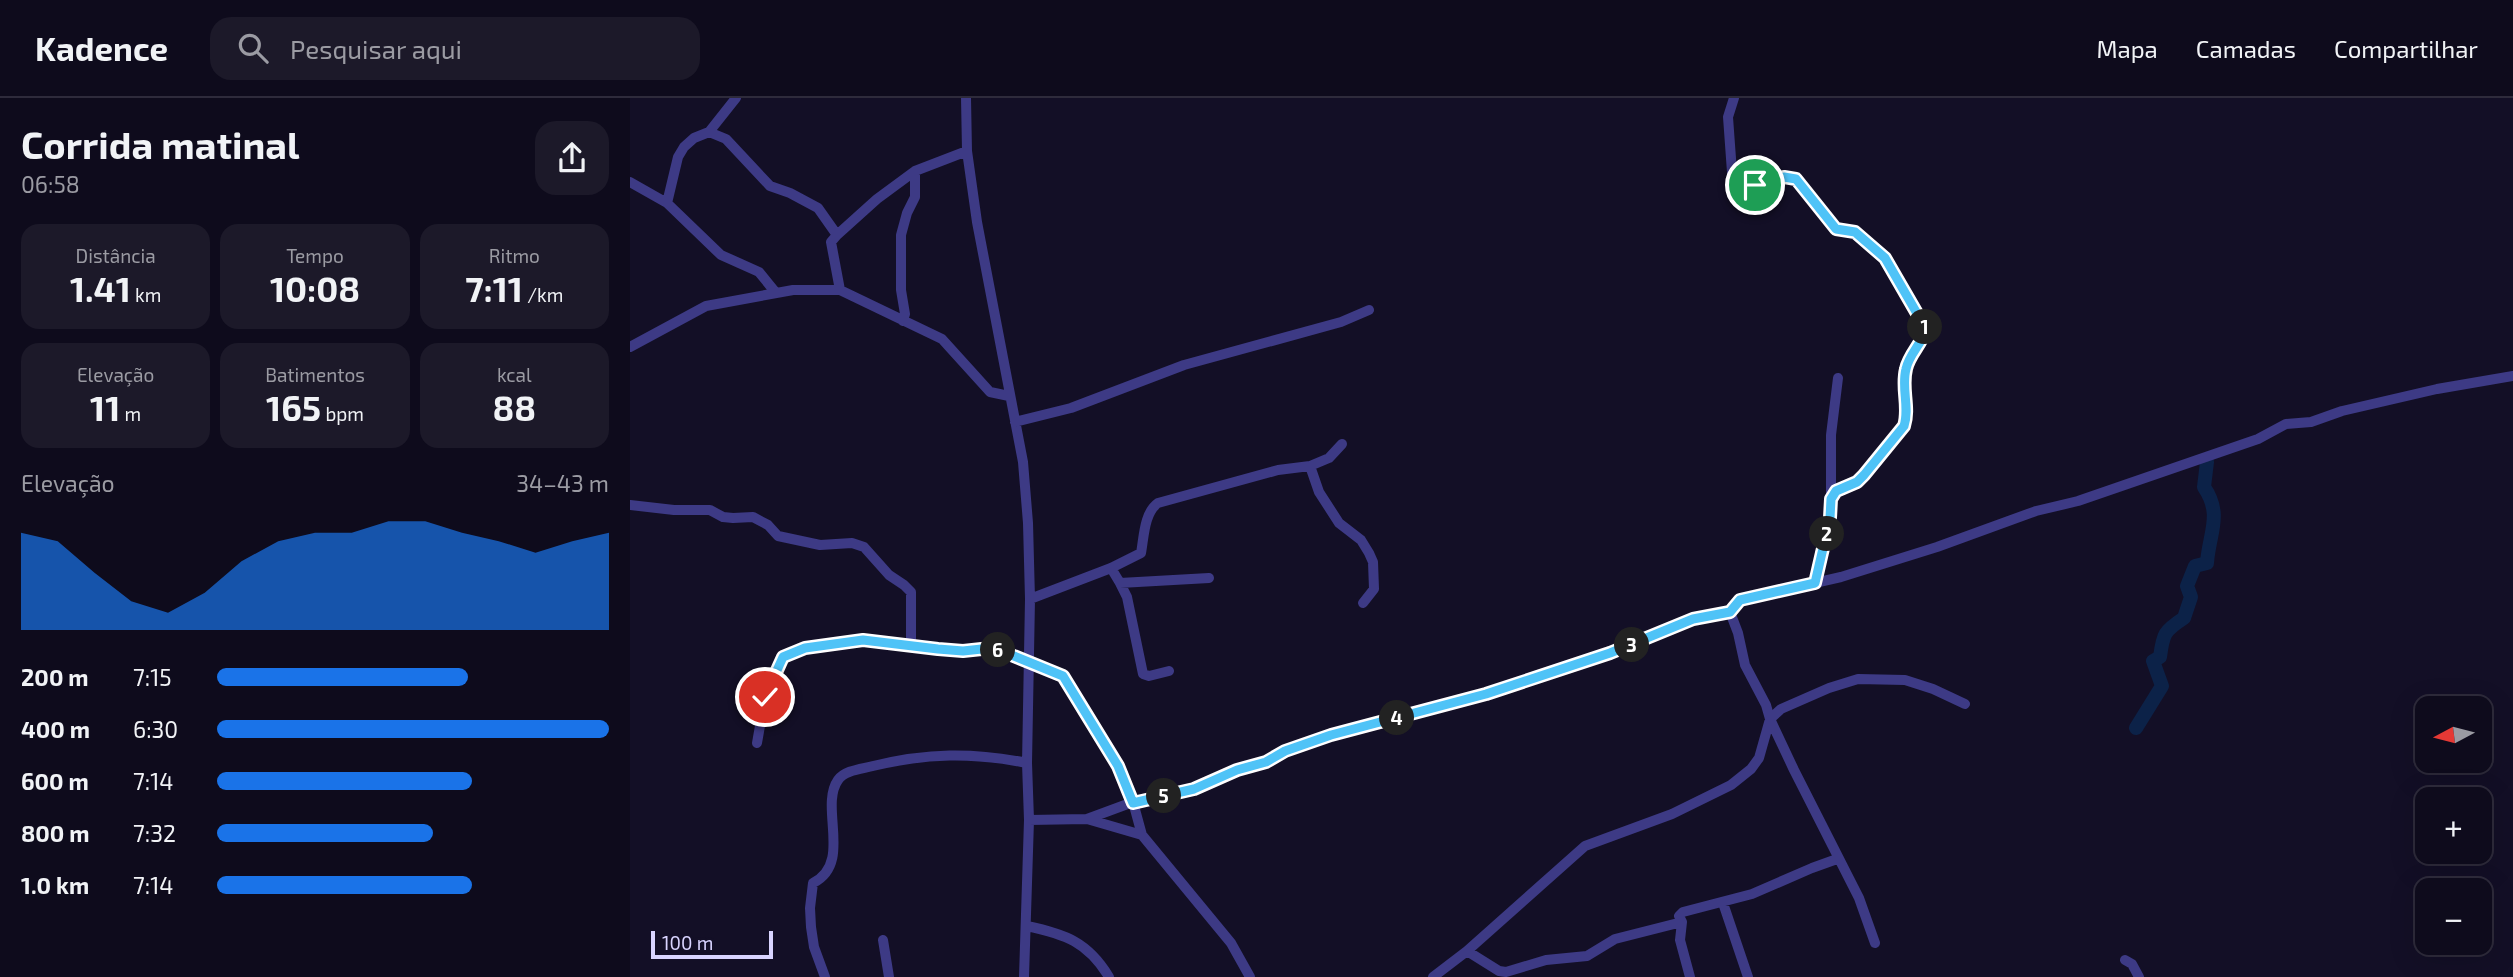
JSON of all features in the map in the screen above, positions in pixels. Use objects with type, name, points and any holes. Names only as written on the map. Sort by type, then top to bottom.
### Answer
[{"type":"street","points":[[667,204],[678,157],[684,147],[694,138],[709,132],[736,98]]},
{"type":"street","points":[[966,98],[967,151],[1023,462],[1028,523],[1029,820],[1024,977]]},
{"type":"street","points":[[1734,98],[1728,117],[1733,186],[1738,188],[1755,185],[1784,177],[1796,179],[1836,229],[1855,232],[1885,258],[1926,329],[1908,361],[1905,372],[1907,417],[1904,426],[1857,482],[1836,491],[1831,499]]},
{"type":"street","points":[[709,132],[726,139],[771,186],[818,208],[837,235]]},
{"type":"street","points":[[839,290],[831,242],[837,235],[877,199],[915,171],[967,151]]},
{"type":"street","points":[[903,321],[905,314],[901,290],[901,235],[915,197],[915,171]]},
{"type":"street","points":[[630,182],[667,204],[721,255],[760,272],[776,293]]},
{"type":"street","points":[[630,347],[706,306],[793,290],[839,290],[942,339],[990,392],[1009,396]]},
{"type":"street","points":[[1015,422],[1071,408],[1196,362],[1341,322],[1369,310]]},
{"type":"street","points":[[1087,819],[1133,803],[1194,789],[1331,735],[1486,694],[1610,653],[1693,619],[1730,612],[1740,600],[1815,583],[1937,547],[2036,511],[2078,501],[2258,439],[2286,424],[2311,422],[2342,411],[2437,389],[2513,376]]},
{"type":"street","points":[[1815,583],[1830,518],[1831,435],[1838,378]]},
{"type":"street","points":[[1030,599],[1111,568],[1141,553],[1151,508],[1158,503],[1278,470],[1310,466],[1329,458],[1342,444]]},
{"type":"street","points":[[1310,466],[1319,492],[1339,523],[1361,540],[1373,562],[1374,589],[1363,603]]},
{"type":"street","points":[[630,505],[674,510],[710,510],[723,517],[757,518],[778,536],[820,545],[852,543],[864,547],[889,575],[911,592],[911,645]]},
{"type":"street","points":[[1111,568],[1127,597],[1143,674],[1149,676],[1169,671]]},
{"type":"street","points":[[1120,583],[1209,578]]},
{"type":"street","points":[[1730,612],[1745,664],[1859,898],[1875,943]]},
{"type":"street","points":[[757,743],[765,697],[779,664],[787,654],[821,645],[863,640],[963,651],[991,648],[1063,676],[1118,766],[1142,835],[1231,943],[1250,977]]},
{"type":"street","points":[[1433,977],[1467,951],[1585,846],[1672,814],[1731,785],[1751,769],[1759,758],[1770,719],[1781,709],[1829,688],[1858,679],[1905,680],[1965,704]]},
{"type":"street","points":[[825,977],[814,947],[810,908],[813,883],[824,877],[832,861],[834,793],[838,780],[845,773],[923,757],[974,755],[1027,764]]},
{"type":"street","points":[[1029,820],[1087,819],[1142,835]]},
{"type":"street","points":[[1690,977],[1680,940],[1682,922],[1679,916],[1683,912],[1752,894],[1838,859]]},
{"type":"street","points":[[1723,903],[1748,977]]},
{"type":"street","points":[[1467,951],[1499,971],[1506,972],[1546,960],[1587,956],[1615,939],[1682,922]]},
{"type":"street","points":[[1027,926],[1057,932],[1078,942],[1096,958],[1109,977]]},
{"type":"street","points":[[883,940],[889,977]]},
{"type":"street","points":[[2125,960],[2132,964],[2139,977]]},
{"type":"street","points":[[1442,968],[1452,977]]},
{"type":"waterway","points":[[2136,728],[2162,686],[2153,661],[2160,657],[2166,634],[2184,618],[2191,597],[2187,586],[2195,566],[2207,563],[2214,515],[2210,497],[2204,487],[2207,462]]},
{"type":"route","points":[[765,697],[783,657],[805,648],[863,640],[963,651],[991,648],[999,650],[1063,676],[1118,766],[1133,803],[1194,789],[1331,735],[1486,694],[1610,653],[1693,619],[1730,612],[1740,600],[1815,583],[1830,518],[1831,499],[1836,491],[1857,482],[1864,475],[1904,426],[1907,417],[1905,372],[1908,361],[1926,329],[1895,271],[1885,258],[1855,232],[1841,232],[1836,229],[1796,179],[1784,177],[1755,185]]}]
